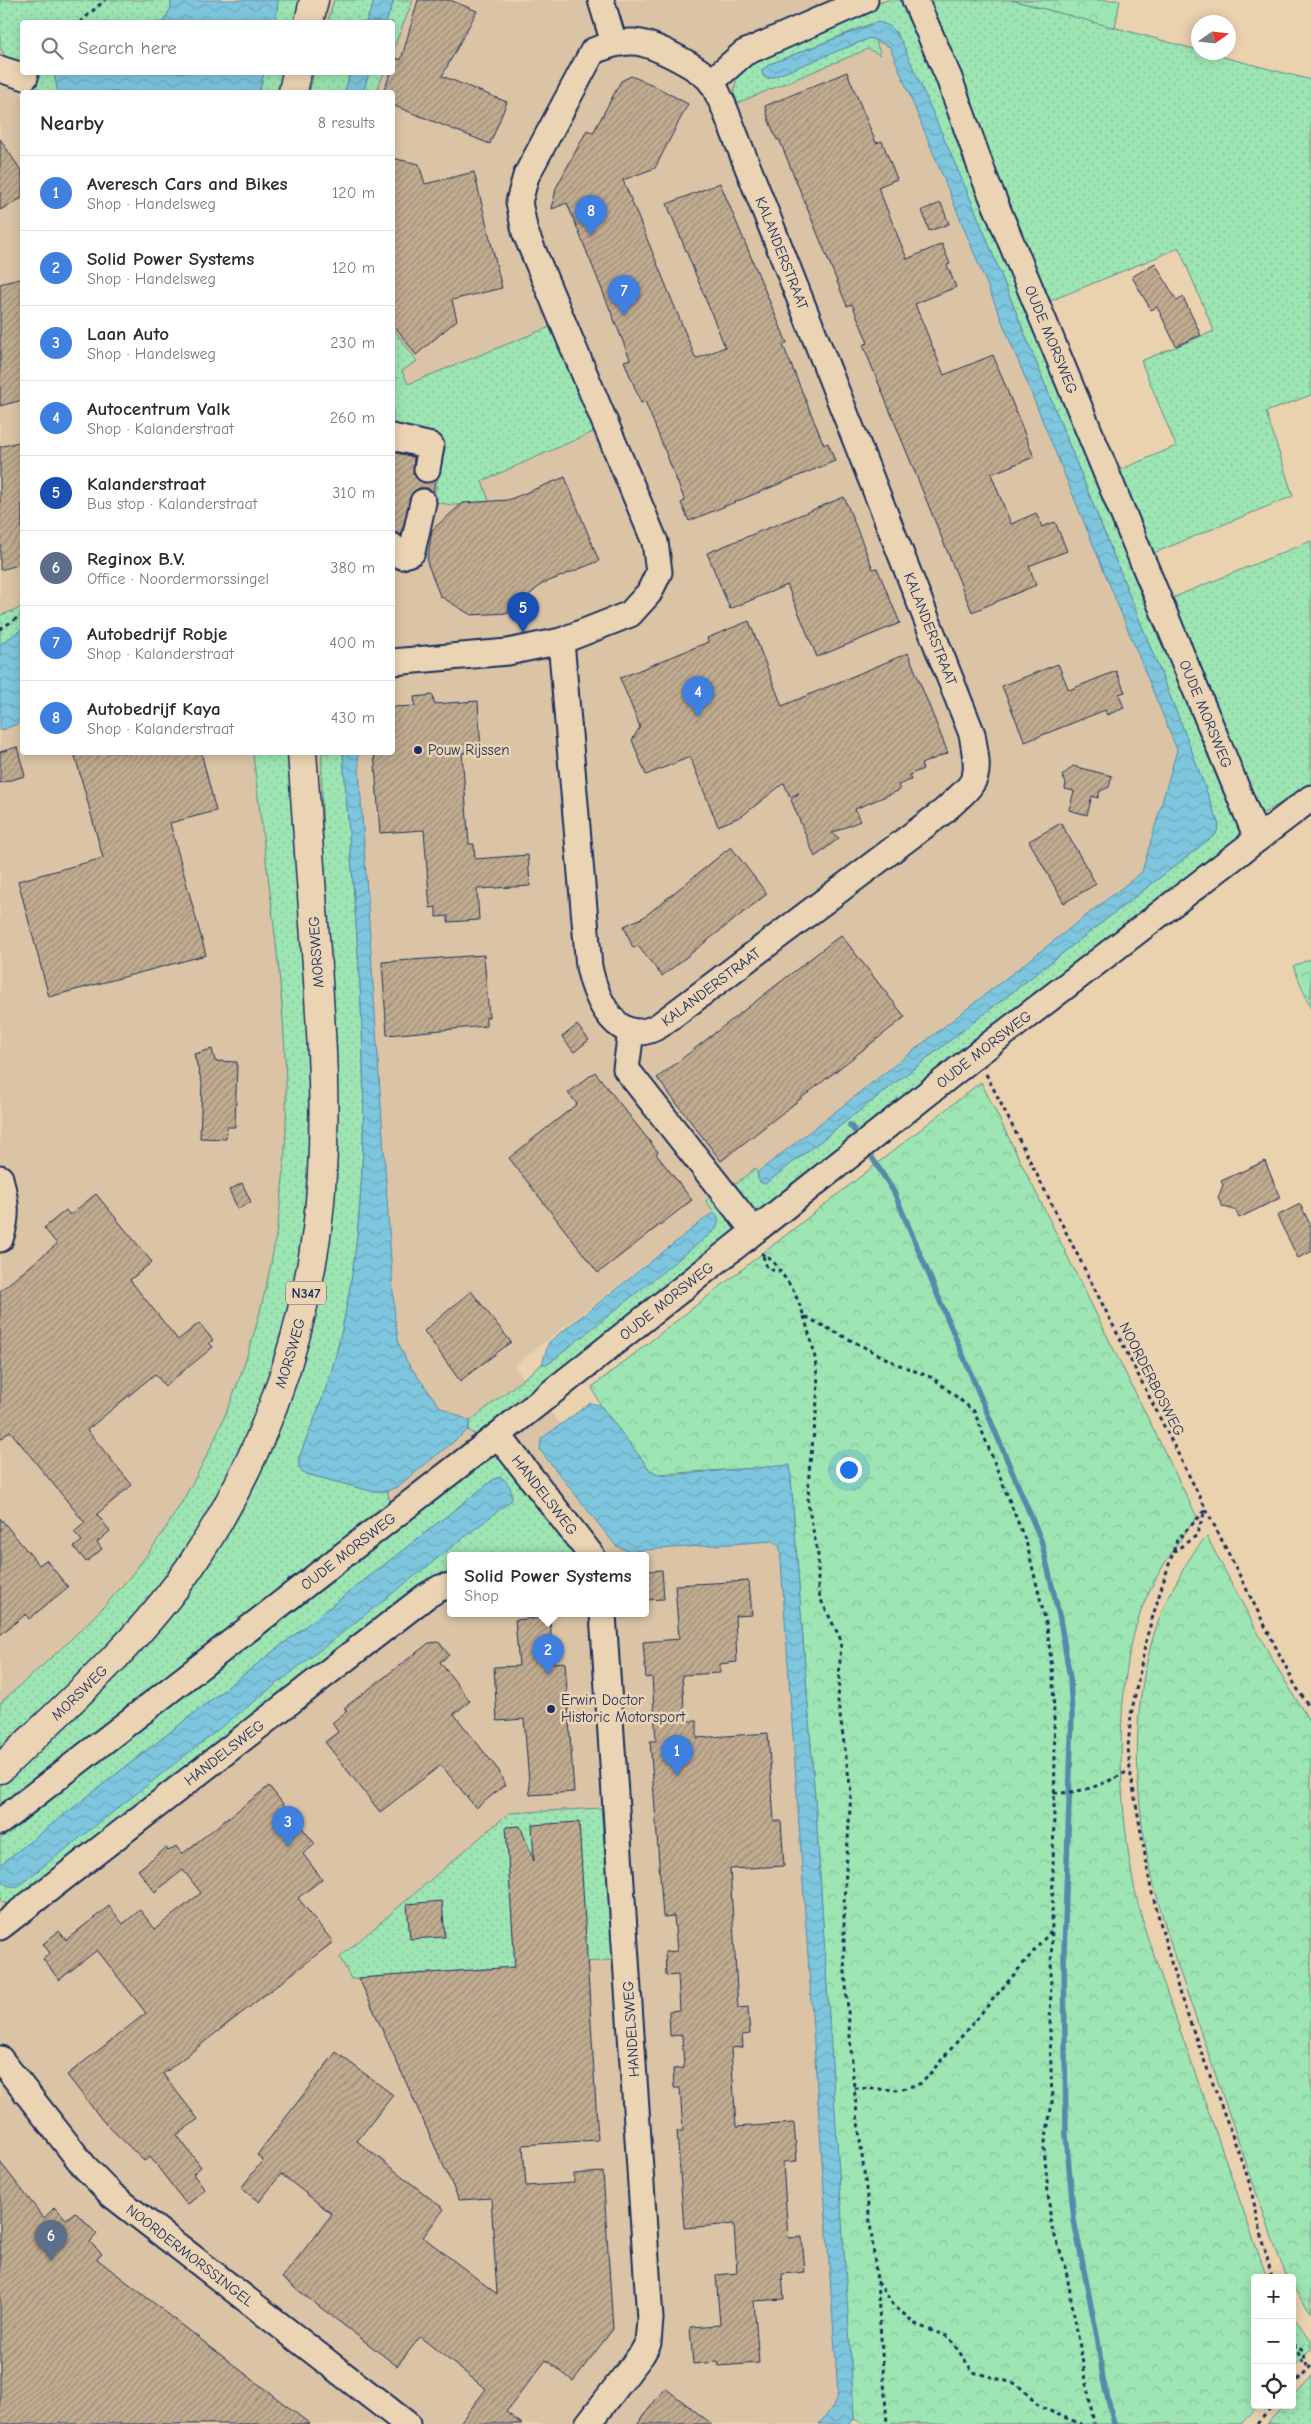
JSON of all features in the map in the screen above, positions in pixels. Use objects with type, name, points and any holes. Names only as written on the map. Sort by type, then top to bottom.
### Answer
[{"type":"main road","points":[[309,20],[314,0]]},
{"type":"main road","points":[[292,90],[296,75]]},
{"type":"main road","name":"MORSWEG","points":[[0,1769],[73,1701],[135,1637],[191,1566],[233,1496],[263,1433],[289,1362],[307,1292],[317,1228],[322,1153],[323,1058],[302,755]]},
{"type":"street","points":[[395,662],[508,652],[561,641],[630,614],[649,593],[659,572],[655,542],[525,232],[518,202],[526,176],[593,51],[614,43],[635,42],[654,46],[699,72],[712,82],[744,53],[865,0]]},
{"type":"street","name":"OUDE MORSWEG","points":[[0,1822],[498,1435],[976,1055],[1116,950],[1257,838],[984,179],[949,78],[915,0]]},
{"type":"street","points":[[604,1],[614,43]]},
{"type":"street","points":[[0,69],[25,77]]},
{"type":"street","name":"KALANDERSTRAAT","points":[[630,1031],[654,1029],[676,1013],[944,811],[972,785],[978,769],[972,734],[712,82]]},
{"type":"street","points":[[395,438],[431,446],[427,469]]},
{"type":"street","points":[[395,549],[402,556],[412,552],[423,502]]},
{"type":"street","points":[[561,641],[589,967],[592,983],[603,1010],[614,1021],[630,1031],[626,1069],[754,1231]]},
{"type":"street","points":[[1257,838],[1311,798]]},
{"type":"street","points":[[0,1178],[6,1203],[6,1222],[0,1240]]},
{"type":"street","name":"HANDELSWEG","points":[[498,1435],[589,1552]]},
{"type":"street","name":"HANDELSWEG","points":[[2,1922],[426,1596],[440,1588],[447,1587]]},
{"type":"street","name":"HANDELSWEG","points":[[588,2424],[642,2354],[648,2343],[650,2319],[603,1617]]},
{"type":"street","name":"NOORDERMORSSINGEL","points":[[0,2059],[84,2166],[112,2196],[407,2424]]},
{"type":"path","points":[[82,20],[105,0]]},
{"type":"path","points":[[0,629],[20,616]]},
{"type":"path","name":"NOORDERBOSWEG","points":[[976,1055],[1206,1511],[1295,1685],[1311,1710]]},
{"type":"path","points":[[754,1231],[756,1245],[763,1256],[767,1268],[779,1273]]},
{"type":"path","points":[[763,1256],[773,1262],[779,1273],[794,1291],[804,1316],[814,1351],[818,1383],[809,1471],[808,1504],[816,1540],[820,1598],[841,1640],[838,1702],[851,1792],[844,1902],[844,1950],[854,2088],[876,2281],[887,2424]]},
{"type":"path","points":[[804,1316],[897,1364],[933,1378],[974,1411],[1027,1545],[1047,1627],[1053,1677],[1054,1793],[1050,2031],[1052,2103],[1044,2148],[1051,2225],[1065,2266],[1094,2424]]},
{"type":"path","points":[[1206,1511],[1177,1540],[1148,1636],[1137,1679],[1129,1733],[1130,1770],[1152,1889],[1180,1995],[1248,2178],[1271,2274]]},
{"type":"path","points":[[1173,1552],[1196,1536],[1206,1511]]},
{"type":"path","points":[[1054,1793],[1074,1793],[1106,1784],[1130,1770]]},
{"type":"path","points":[[854,2088],[899,2090],[922,2083],[1051,1930]]},
{"type":"path","points":[[876,2281],[894,2306],[917,2325],[949,2337],[973,2372],[1017,2384],[1040,2407],[1081,2424]]},
{"type":"path","points":[[1296,2348],[1308,2370]]},
{"type":"path","points":[[1296,2382],[1311,2366]]},
{"type":"path","points":[[1257,2424],[1270,2409]]},
{"type":"shaded area","points":[[43,0],[1108,0],[892,35],[1208,827],[514,1366],[633,1516],[783,1504],[844,2410],[834,2424],[0,2424],[0,22]]},
{"type":"green space","points":[[0,0],[171,0],[171,8],[164,20],[20,20],[20,66],[9,64],[0,47]]},
{"type":"green space","points":[[278,0],[300,0],[296,20],[276,20]]},
{"type":"green space","points":[[334,0],[375,0],[367,20],[329,20]]},
{"type":"green space","points":[[394,0],[413,0],[395,45],[395,20],[387,20]]},
{"type":"green space","points":[[887,0],[906,0],[1243,832],[1238,844],[758,1219],[728,1191],[755,1168],[760,1182],[765,1184],[1216,834],[1219,825],[1186,736],[973,205],[897,33],[884,24],[870,24],[770,64],[762,70],[763,76],[767,79],[870,38],[875,40],[881,55],[868,49],[735,104],[734,92],[737,75],[761,51]]},
{"type":"green space","points":[[922,0],[1012,0],[1191,48],[1191,60],[1235,60],[1311,80],[1311,395],[1266,412],[1293,496],[1149,555],[1115,472],[1176,446],[1141,361],[1214,331],[1179,248],[1045,303]]},
{"type":"green space","points":[[1012,0],[1120,0],[1115,28]]},
{"type":"green space","points":[[31,75],[54,75],[58,90],[34,90]]},
{"type":"green space","points":[[263,75],[287,75],[284,90],[260,90]]},
{"type":"green space","points":[[313,75],[349,75],[346,90],[310,90]]},
{"type":"green space","points":[[368,75],[383,75],[377,90],[364,90]]},
{"type":"green space","points":[[557,324],[600,429],[482,481],[490,504],[453,505],[433,502],[441,462],[441,451],[395,431],[395,331],[417,361],[402,371],[408,384]]},
{"type":"green space","points":[[1311,541],[1311,785],[1264,813],[1252,806],[1167,600]]},
{"type":"green space","points":[[20,607],[20,630],[0,645],[0,615]]},
{"type":"green space","points":[[253,755],[291,755],[316,1086],[305,1259],[247,1449],[168,1584],[22,1733],[0,1750],[0,1703],[80,1631],[116,1593],[150,1551],[183,1499],[212,1445],[236,1388],[255,1329],[270,1269],[280,1208],[285,1147],[286,1086],[282,1003]]},
{"type":"green space","points":[[322,755],[343,755],[357,934],[363,1055],[362,1176],[355,1255],[341,1335],[325,1391],[299,1458],[299,1467],[303,1473],[371,1491],[387,1491],[391,1504],[0,1808],[0,1786],[137,1655],[182,1600],[214,1556],[233,1526],[260,1474],[283,1421],[301,1366],[316,1310],[326,1253],[337,1137],[336,1038],[325,875]]},
{"type":"green space","points":[[1311,959],[1311,1009],[1293,966]]},
{"type":"green space","points":[[981,1082],[1197,1517],[1158,1574],[1141,1611],[1132,1640],[1126,1673],[1123,1707],[1122,1777],[1127,1845],[1136,1897],[1146,1933],[1266,2274],[1251,2274],[1251,2409],[1255,2409],[1241,2424],[864,2424],[854,2419],[816,1813],[790,1466],[658,1474],[650,1470],[600,1405],[592,1387]]},
{"type":"green space","points":[[715,1192],[743,1231],[479,1437],[468,1430],[470,1421],[542,1364],[548,1364],[717,1216],[706,1201]]},
{"type":"green space","points":[[497,1453],[583,1552],[447,1552],[447,1575],[16,1903],[8,1904],[0,1901],[0,1877],[7,1885],[501,1477],[494,1479],[0,1865],[0,1839],[485,1454]]},
{"type":"green space","points":[[1207,1537],[1272,1659],[1311,1724],[1311,2312],[1296,2292],[1296,2274],[1285,2274],[1277,2252],[1175,1958],[1153,1881],[1142,1822],[1137,1754],[1139,1719],[1149,1651],[1159,1619],[1173,1588],[1192,1555]]},
{"type":"green space","points":[[601,1808],[613,1960],[351,1979],[340,1957],[509,1813]]},
{"type":"green space","points":[[1296,2320],[1311,2341],[1311,2349],[1296,2365]]},
{"type":"green space","points":[[1311,2376],[1311,2424],[1267,2424],[1280,2409],[1296,2409],[1296,2393]]},
{"type":"water","points":[[171,0],[278,0],[276,20],[164,20],[171,8]]},
{"type":"water","points":[[375,0],[394,0],[387,20],[367,20]]},
{"type":"water","points":[[878,22],[890,26],[902,42],[973,205],[1186,736],[1219,825],[1216,834],[765,1184],[760,1182],[758,1172],[1142,872],[1177,750],[890,47],[870,38],[771,78],[763,76],[762,70],[770,64]]},
{"type":"water","points":[[55,75],[263,75],[260,90],[58,90]]},
{"type":"water","points":[[349,75],[368,75],[364,90],[346,90]]},
{"type":"water","points":[[20,630],[20,723],[0,731],[0,645]]},
{"type":"water","points":[[343,755],[358,755],[395,1321],[399,1344],[407,1362],[440,1407],[470,1421],[468,1430],[397,1487],[387,1491],[371,1491],[303,1473],[299,1468],[299,1458],[325,1391],[341,1335],[355,1255],[362,1176],[364,1115],[357,934]]},
{"type":"water","points":[[712,1213],[717,1215],[719,1222],[715,1230],[548,1364],[542,1364],[549,1342]]},
{"type":"water","points":[[590,1403],[600,1405],[650,1470],[658,1474],[670,1475],[790,1465],[816,1813],[851,2360],[854,2419],[850,2424],[819,2424],[833,2407],[838,2394],[780,1547],[773,1541],[629,1551],[616,1546],[540,1450],[541,1439]]},
{"type":"water","points":[[501,1477],[510,1487],[512,1500],[17,1887],[6,1885],[0,1877],[0,1865],[494,1479]]},
{"type":"building","points":[[418,0],[450,0],[477,11],[442,76],[507,102],[490,144],[395,106],[395,90],[384,90],[390,75],[395,75],[397,58],[401,60]]},
{"type":"building","points":[[847,72],[876,143],[882,141],[897,179],[878,187],[907,259],[942,244],[950,264],[947,265],[956,287],[915,304],[944,375],[993,355],[1034,457],[991,474],[1011,524],[1036,513],[1042,527],[1055,522],[1067,551],[1029,566],[1036,585],[972,612],[863,345],[868,343],[852,304],[847,306],[779,139],[777,140],[769,121],[765,106]]},
{"type":"building","points":[[631,76],[651,84],[688,104],[655,168],[623,180],[696,359],[725,347],[667,204],[720,183],[787,343],[783,345],[824,445],[828,443],[835,461],[689,521],[681,503],[685,501],[645,401],[641,403],[624,361],[630,359],[567,203],[552,209],[556,188],[587,130],[593,133],[621,81]]},
{"type":"building","points":[[0,139],[20,169],[20,199],[0,210]]},
{"type":"building","points":[[395,159],[419,164],[425,184],[474,172],[502,288],[452,300],[457,320],[416,355],[395,326]]},
{"type":"building","points":[[941,203],[949,224],[929,231],[922,210]]},
{"type":"building","points":[[1155,263],[1177,301],[1183,297],[1201,335],[1176,346],[1157,307],[1151,310],[1132,277]]},
{"type":"building","points":[[20,279],[20,401],[0,406],[0,284]]},
{"type":"building","points":[[20,442],[20,565],[0,570],[0,447]]},
{"type":"building","points":[[395,452],[414,457],[413,473],[418,480],[425,483],[435,480],[433,492],[427,488],[419,488],[412,493],[401,535],[395,533]]},
{"type":"building","points":[[565,477],[599,561],[542,584],[508,613],[471,615],[440,596],[427,562],[432,530],[463,503],[508,500]]},
{"type":"building","points":[[844,497],[873,569],[877,568],[900,623],[817,657],[787,585],[730,609],[707,553]]},
{"type":"building","points":[[749,621],[782,706],[908,653],[948,753],[921,764],[923,769],[909,775],[911,780],[898,785],[900,790],[855,809],[860,821],[832,833],[839,838],[815,857],[791,800],[799,793],[790,797],[784,783],[742,816],[718,826],[690,757],[646,775],[632,740],[640,727],[620,678],[708,642],[707,638]]},
{"type":"building","points":[[1058,664],[1069,690],[1116,671],[1125,692],[1119,694],[1124,708],[1107,715],[1105,710],[1025,742],[1002,686]]},
{"type":"building","points":[[433,695],[434,704],[478,701],[481,752],[462,753],[469,844],[474,844],[475,859],[528,855],[530,886],[477,889],[479,920],[448,922],[448,916],[436,917],[436,907],[430,908],[424,830],[380,833],[374,755],[395,755],[395,707],[415,706],[414,697]]},
{"type":"building","points":[[17,747],[25,776],[0,783],[0,752]]},
{"type":"building","points":[[75,755],[202,755],[216,811],[170,823],[206,955],[49,997],[18,881],[103,858]]},
{"type":"building","points":[[1073,766],[1112,776],[1109,787],[1100,791],[1098,798],[1092,796],[1087,815],[1069,810],[1074,791],[1065,789],[1066,783],[1062,776]]},
{"type":"building","points":[[1061,823],[1096,884],[1064,903],[1029,841]]},
{"type":"building","points":[[731,847],[767,894],[662,976],[638,946],[633,948],[624,926],[644,917]]},
{"type":"building","points":[[841,935],[905,1017],[721,1161],[657,1078]]},
{"type":"building","points":[[484,955],[489,1017],[486,1017],[486,1026],[387,1035],[382,962]]},
{"type":"building","points":[[577,1025],[589,1040],[574,1052],[562,1037]]},
{"type":"building","points":[[212,1049],[215,1061],[237,1062],[235,1127],[227,1127],[226,1139],[200,1138],[202,1083],[194,1054]]},
{"type":"building","points":[[595,1072],[658,1152],[656,1154],[692,1200],[598,1273],[509,1158],[577,1104],[568,1093]]},
{"type":"building","points":[[1265,1161],[1280,1198],[1239,1218],[1236,1211],[1222,1206],[1218,1198],[1223,1185],[1221,1181]]},
{"type":"building","points":[[242,1183],[251,1202],[238,1209],[229,1190]]},
{"type":"building","points":[[96,1194],[152,1262],[130,1280],[178,1340],[199,1323],[213,1340],[209,1343],[213,1347],[165,1386],[155,1374],[87,1430],[132,1485],[97,1514],[110,1531],[97,1542],[102,1549],[86,1562],[74,1547],[82,1541],[74,1532],[85,1523],[10,1431],[0,1440],[0,1291],[57,1244],[44,1228],[66,1210],[70,1215]]},
{"type":"building","points":[[1300,1204],[1311,1226],[1311,1252],[1298,1258],[1277,1216]]},
{"type":"building","points":[[471,1291],[511,1342],[460,1381],[424,1331]]},
{"type":"building","points":[[0,1518],[39,1565],[46,1560],[68,1587],[29,1619],[26,1614],[0,1635]]},
{"type":"building","points":[[662,1570],[664,1599],[649,1600],[649,1571]]},
{"type":"building","points":[[749,1581],[752,1615],[735,1616],[737,1662],[720,1664],[720,1673],[682,1675],[685,1721],[697,1721],[697,1738],[768,1733],[774,1821],[781,1821],[784,1866],[730,1869],[738,2008],[748,2007],[750,2034],[742,2035],[743,2047],[731,2048],[736,2127],[794,2123],[797,2161],[783,2162],[788,2238],[802,2237],[805,2272],[782,2274],[784,2299],[754,2301],[759,2363],[719,2366],[718,2362],[693,2364],[690,2327],[720,2325],[716,2275],[737,2273],[734,2224],[684,2228],[677,2131],[683,2131],[680,2088],[674,2088],[673,2069],[684,2068],[682,2035],[670,2036],[669,2011],[680,2010],[678,1975],[666,1976],[665,1952],[677,1951],[674,1916],[663,1917],[650,1741],[656,1741],[652,1677],[646,1678],[643,1642],[679,1639],[675,1585]]},
{"type":"building","points":[[550,1617],[553,1663],[565,1662],[574,1792],[530,1795],[524,1719],[497,1721],[494,1667],[519,1666],[515,1620]]},
{"type":"building","points":[[439,1642],[449,1655],[440,1662],[470,1701],[454,1714],[499,1771],[505,1785],[476,1808],[441,1765],[380,1812],[325,1742],[338,1732],[332,1723],[347,1711],[344,1708],[429,1643]]},
{"type":"building","points":[[269,1786],[315,1844],[303,1854],[322,1879],[298,1898],[333,1942],[163,2074],[198,2119],[177,2135],[201,2167],[193,2174],[205,2190],[187,2205],[150,2157],[144,2161],[103,2121],[67,2075],[146,2013],[97,1950],[59,1980],[43,1959],[50,1953],[43,1944],[59,1931],[66,1940],[109,1906],[123,1924],[140,1910],[155,1929],[201,1893],[183,1870],[155,1892],[138,1870],[166,1848],[169,1851],[176,1846],[182,1854]]},
{"type":"building","points":[[579,1822],[598,2140],[523,2145],[526,2186],[574,2183],[574,2174],[603,2172],[613,2329],[573,2381],[546,2360],[506,2412],[522,2424],[459,2424],[486,2389],[420,2337],[397,2366],[282,2278],[332,2214],[281,2174],[259,2202],[241,2188],[263,2160],[257,2155],[336,2052],[393,2095],[357,2141],[444,2209],[423,2237],[497,2294],[491,2198],[459,2200],[359,1978],[515,1967],[506,1827],[520,1826],[534,1861],[532,1825]]},
{"type":"building","points":[[442,1901],[445,1937],[410,1939],[407,1904]]},
{"type":"building","points":[[0,2162],[44,2218],[55,2207],[66,2219],[75,2212],[97,2234],[90,2242],[102,2254],[97,2259],[310,2424],[0,2424]]},
{"type":"building","points":[[665,2388],[712,2424],[637,2424]]},
{"type":"waterway","points":[[850,1125],[854,1130]]},
{"type":"waterway","points":[[873,1159],[894,1192],[1041,1540],[1060,1619],[1070,1678],[1072,1714],[1064,1953],[1066,2135],[1074,2220],[1098,2341],[1103,2379],[1114,2424]]},
{"type":"place","name":"Autobedrijf Kaya","points":[[591,236]]},
{"type":"place","name":"Autobedrijf Robje","points":[[624,316]]},
{"type":"place","name":"Kalanderstraat","points":[[523,633]]},
{"type":"place","name":"Autocentrum Valk","points":[[698,717]]},
{"type":"place","name":"Pouw Rijssen","points":[[418,750]]},
{"type":"place","name":"Solid Power Systems","points":[[548,1675]]},
{"type":"place","name":"Erwin Doctor Historic Motorsport","points":[[551,1709]]},
{"type":"place","name":"Averesch Cars and Bikes","points":[[677,1776]]},
{"type":"place","name":"Laan Auto","points":[[288,1847]]},
{"type":"place","name":"Reginox B.V.","points":[[51,2261]]}]
